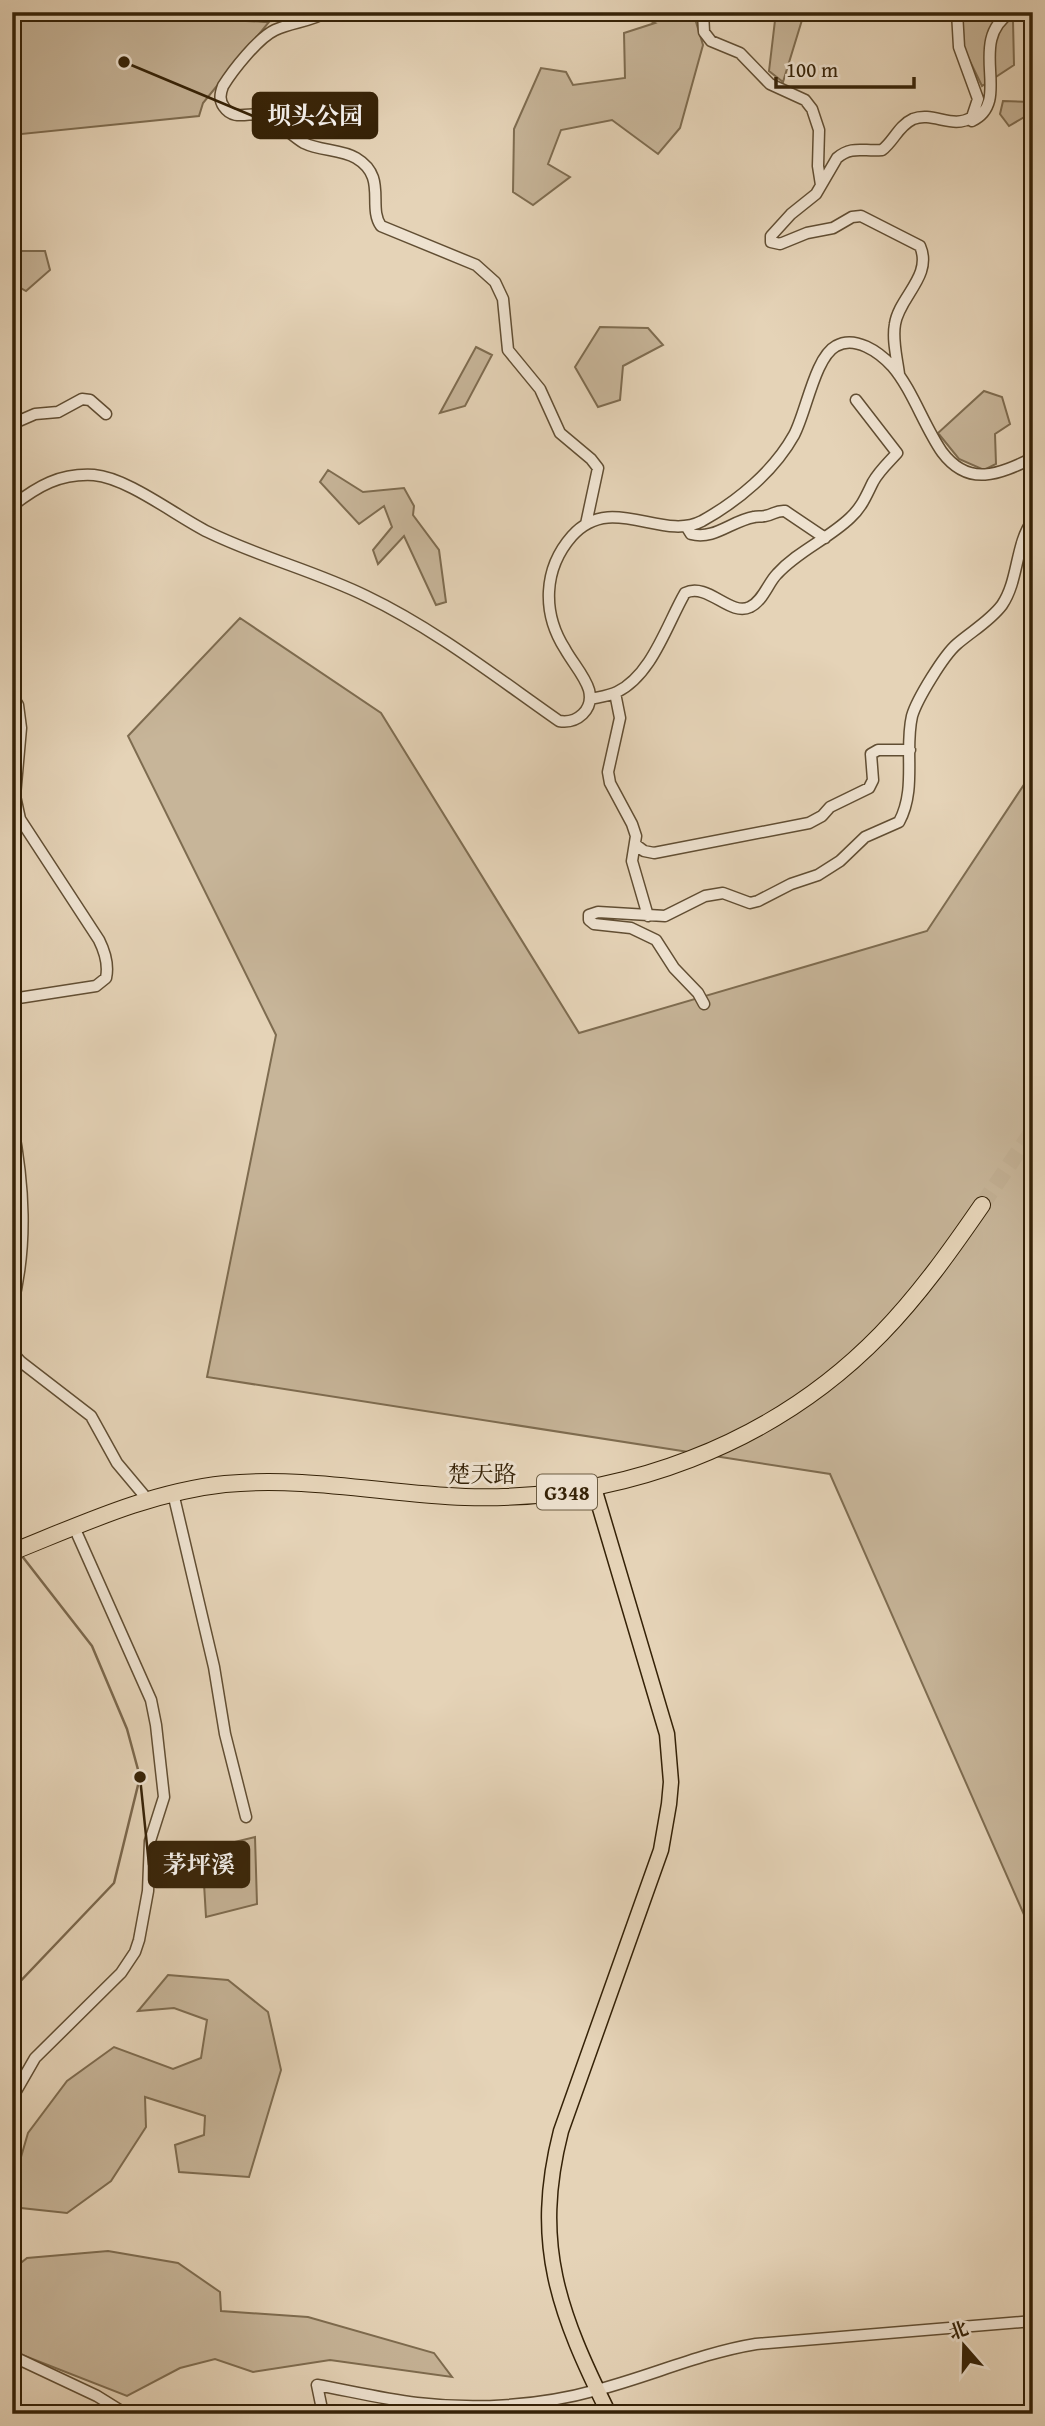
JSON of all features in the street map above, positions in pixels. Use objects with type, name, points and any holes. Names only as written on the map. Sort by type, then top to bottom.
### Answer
[{"type":"highway","name":"楚天路","points":[[12,1552],[148,1500],[227,1484],[267,1482],[467,1497],[509,1497],[594,1488],[635,1478],[711,1451],[764,1424],[818,1389],[880,1335],[909,1304],[982,1205]]},
{"type":"main road","points":[[594,1488],[662,1713],[670,1758],[671,1782],[661,1850],[561,2131],[553,2162],[549,2195],[552,2262],[559,2295],[568,2327],[609,2414]]},
{"type":"street","points":[[238,12],[250,15],[282,15],[289,12]]},
{"type":"street","points":[[327,12],[314,19],[275,30],[262,38],[226,81],[220,93],[222,104],[230,113],[237,115],[265,115],[307,144],[357,158],[365,165],[374,181],[377,216],[381,226],[476,265],[495,282],[503,299],[508,350],[540,389],[560,433],[598,468],[586,524]]},
{"type":"street","points":[[703,12],[706,37],[740,52],[770,84],[805,100],[812,109],[819,130],[818,166],[821,185]]},
{"type":"street","points":[[957,12],[959,47],[978,99],[976,111],[966,121]]},
{"type":"street","points":[[899,375],[895,321],[917,279],[923,259],[920,246],[861,216],[852,217],[833,228],[807,233],[780,244],[771,242],[773,232],[791,214],[811,200],[842,153],[855,148],[882,150],[902,126],[919,117],[951,122],[975,120],[979,117],[991,96],[989,50],[1000,22],[1011,12]]},
{"type":"street","points":[[12,506],[52,480],[86,475],[109,478],[212,533],[334,581],[394,610],[450,645],[559,721],[573,721],[585,712],[590,699],[587,685],[558,636],[548,596],[551,575],[558,556],[570,539],[586,524],[597,519],[610,517],[686,526],[700,522],[726,506],[779,458],[802,418],[825,356],[836,346],[851,342],[865,346],[882,357],[899,375],[932,436],[956,467],[973,475],[983,475],[1002,472],[1033,458]]},
{"type":"street","points":[[12,424],[35,414],[58,412],[82,399],[90,400],[106,414]]},
{"type":"street","points":[[590,699],[615,693],[627,686],[667,633],[685,593],[699,590],[739,608],[748,608],[756,603],[776,575],[789,563],[853,515],[864,502],[881,471],[897,453],[856,400]]},
{"type":"street","points":[[686,526],[691,534],[699,536],[716,533],[752,517],[764,517],[778,510],[785,511],[825,538]]},
{"type":"street","points":[[704,1004],[698,993],[674,968],[656,940],[631,928],[594,924],[589,917],[598,912],[665,916],[688,903],[714,894],[731,895],[750,903],[758,901],[791,884],[818,875],[841,861],[865,837],[899,822],[909,783],[912,717],[916,705],[948,653],[996,612],[1004,601],[1025,533],[1033,520]]},
{"type":"street","points":[[615,693],[620,718],[608,772],[614,792],[632,824],[636,845],[632,861],[648,916]]},
{"type":"street","points":[[12,695],[18,705],[21,728],[14,782],[16,808],[20,819],[99,940],[105,953],[107,970],[103,982],[96,986],[12,999]]},
{"type":"street","points":[[636,845],[644,851],[654,853],[809,823],[822,816],[830,807],[869,788],[873,780],[871,754],[878,750],[910,750]]},
{"type":"street","points":[[12,1122],[21,1171],[24,1229],[12,1307]]},
{"type":"street","points":[[12,1352],[21,1362],[91,1416],[117,1463],[148,1500]]},
{"type":"street","points":[[173,1493],[216,1677],[225,1734],[246,1817]]},
{"type":"street","points":[[12,2098],[35,2058],[121,1973],[135,1952],[148,1891],[150,1842],[164,1797],[151,1700],[74,1527]]},
{"type":"street","points":[[323,2414],[317,2385],[417,2403],[453,2405],[525,2402],[597,2390],[714,2353],[756,2344],[1033,2320]]},
{"type":"street","points":[[12,2356],[97,2396],[126,2414]]},
{"type":"shaded area","points":[[12,12],[218,12],[226,20],[269,22],[203,103],[199,116],[12,135]]},
{"type":"shaded area","points":[[633,12],[693,12],[703,45],[680,128],[658,154],[612,120],[561,130],[548,164],[570,177],[533,205],[513,192],[514,129],[541,68],[566,72],[573,85],[625,78],[624,33],[655,23]]},
{"type":"shaded area","points":[[776,12],[811,12],[802,20],[783,82],[769,71]]},
{"type":"shaded area","points":[[962,12],[1017,12],[1013,21],[1014,65],[982,86],[964,49]]},
{"type":"shaded area","points":[[1003,101],[1033,102],[1033,112],[1009,126],[1000,114]]},
{"type":"shaded area","points":[[18,251],[45,251],[50,270],[26,291],[12,283],[12,256]]},
{"type":"shaded area","points":[[600,327],[648,328],[663,345],[623,366],[620,400],[598,407],[575,367]]},
{"type":"shaded area","points":[[476,347],[492,355],[465,406],[440,413]]},
{"type":"shaded area","points":[[984,391],[1002,397],[1010,424],[995,434],[996,464],[984,470],[959,459],[938,433]]},
{"type":"shaded area","points":[[328,470],[363,492],[404,488],[414,506],[413,515],[439,550],[446,602],[436,605],[404,536],[378,564],[373,550],[392,527],[384,506],[359,524],[320,482]]},
{"type":"shaded area","points":[[240,618],[381,713],[579,1033],[927,931],[1033,771],[1033,1935],[830,1474],[207,1377],[276,1035],[128,736]]},
{"type":"shaded area","points":[[255,1837],[257,1904],[206,1917],[202,1850]]},
{"type":"shaded area","points":[[168,1975],[228,1980],[268,2012],[281,2070],[249,2177],[179,2172],[175,2145],[204,2135],[205,2116],[145,2097],[146,2127],[111,2181],[67,2213],[12,2207],[12,2188],[28,2133],[67,2081],[114,2047],[173,2069],[201,2058],[207,2020],[174,2008],[138,2011]]},
{"type":"shaded area","points":[[108,2251],[178,2263],[220,2292],[221,2311],[308,2317],[434,2353],[452,2377],[330,2360],[253,2372],[215,2359],[180,2368],[127,2396],[12,2351],[12,2270],[27,2258]]},
{"type":"waterway","points":[[12,1990],[114,1883],[140,1777],[127,1729],[92,1646],[22,1556]]},
{"type":"tunnel","points":[[982,1205],[1033,1130]]},
{"type":"place","name":"坝头公园","points":[[124,62]]},
{"type":"place","name":"茅坪溪","points":[[140,1777]]}]
